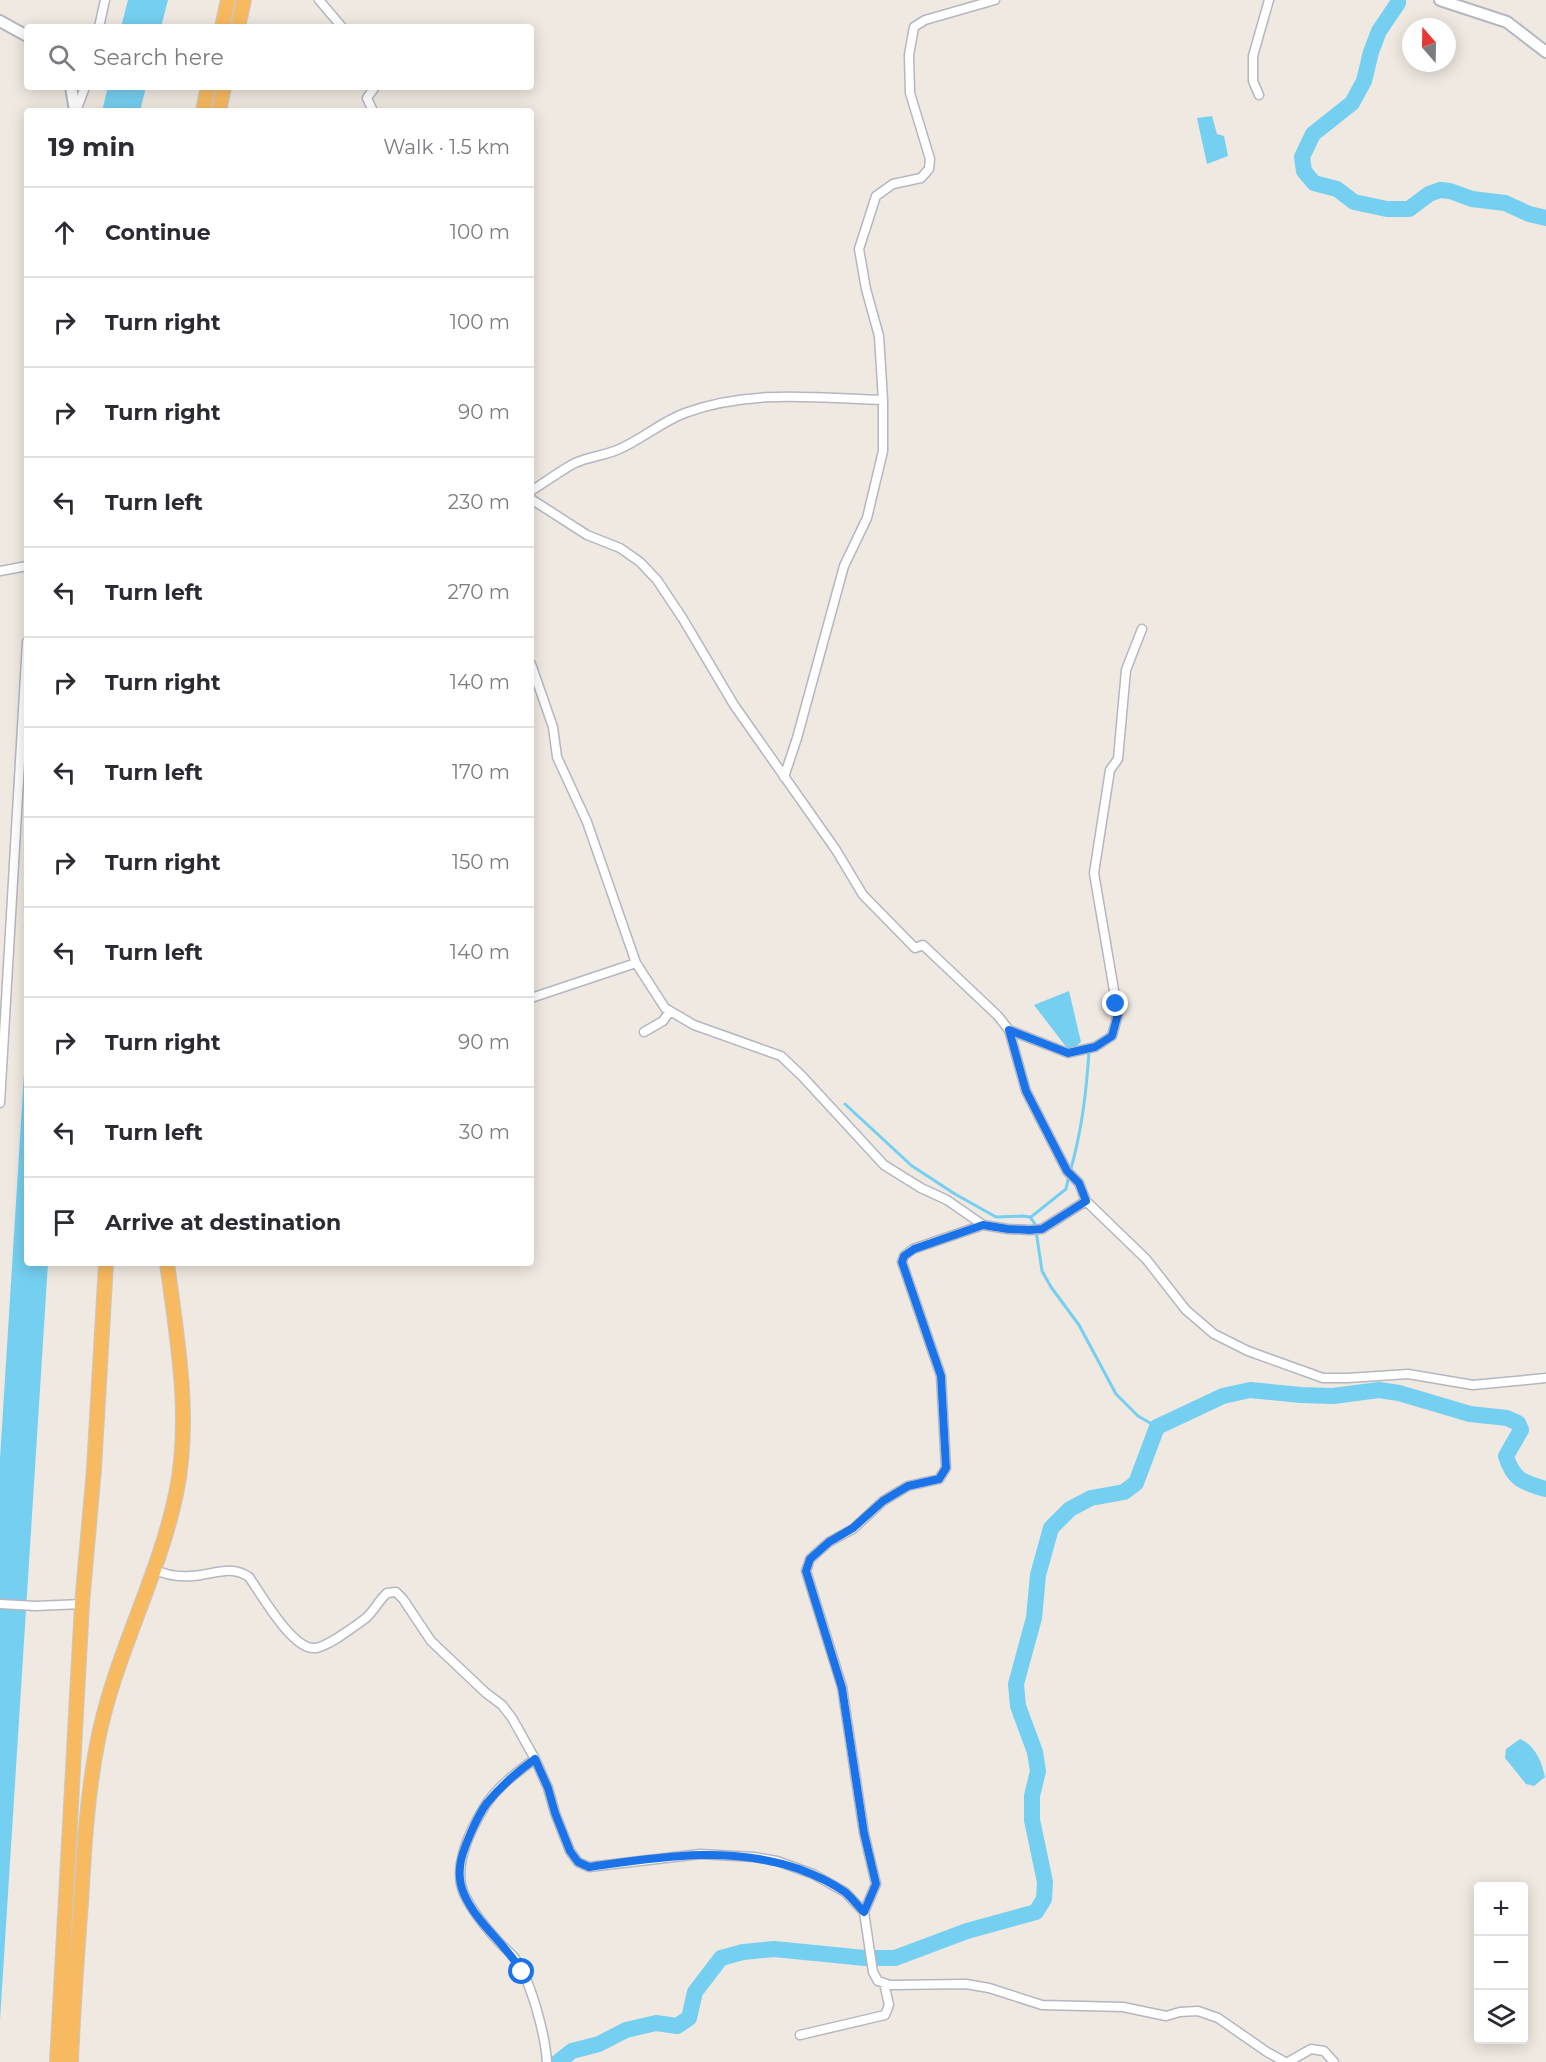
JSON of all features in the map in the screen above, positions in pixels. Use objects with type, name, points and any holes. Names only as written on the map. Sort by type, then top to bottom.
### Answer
[{"type":"highway","points":[[223,24],[228,0]]},
{"type":"highway","points":[[239,24],[244,0]]},
{"type":"highway","points":[[204,108],[207,90]]},
{"type":"highway","points":[[220,108],[223,90]]},
{"type":"highway","points":[[57,2062],[82,1604],[94,1469],[106,1266]]},
{"type":"highway","points":[[71,2062],[84,1848],[97,1744],[107,1700],[154,1569],[176,1496],[180,1470],[183,1421],[180,1366],[167,1266]]},
{"type":"street","points":[[100,24],[105,0]]},
{"type":"street","points":[[320,0],[340,24]]},
{"type":"street","points":[[784,777],[797,738],[844,566],[867,518],[883,451],[879,336],[866,289],[860,249],[876,196],[893,184],[921,178],[929,170],[930,159],[910,93],[909,55],[914,27],[925,20],[994,0]]},
{"type":"street","points":[[1259,94],[1253,81],[1253,56],[1269,0]]},
{"type":"street","points":[[1440,0],[1507,22],[1546,52]]},
{"type":"street","points":[[0,21],[24,34]]},
{"type":"street","points":[[72,90],[74,108]]},
{"type":"street","points":[[76,108],[84,90]]},
{"type":"street","points":[[372,108],[367,98],[373,90]]},
{"type":"street","points":[[534,489],[575,463],[616,450],[646,436],[664,423],[701,407],[749,397],[772,395],[883,400]]},
{"type":"street","points":[[534,501],[587,535],[620,548],[639,562],[657,580],[734,705],[836,850],[863,894],[915,948],[923,945],[998,1016],[1009,1030],[1026,1091],[1067,1171],[1079,1183],[1086,1201],[1146,1259],[1186,1310],[1214,1334],[1248,1351],[1323,1378],[1408,1374],[1473,1385],[1546,1378]]},
{"type":"street","points":[[0,572],[24,567]]},
{"type":"street","points":[[1009,1030],[1068,1053],[1095,1047],[1112,1036],[1118,1014],[1094,873],[1110,770],[1118,759],[1126,670],[1142,629]]},
{"type":"street","points":[[534,673],[553,727],[557,757],[587,822],[636,963],[665,1008],[694,1025],[781,1056],[884,1165],[921,1188],[947,1200],[983,1225]]},
{"type":"street","points":[[0,1103],[24,692]]},
{"type":"street","points":[[534,997],[636,963]]},
{"type":"street","points":[[644,1032],[663,1021],[670,1011]]},
{"type":"street","points":[[1086,1201],[1042,1229],[1030,1230],[983,1225],[914,1249],[904,1256],[902,1262],[941,1376],[946,1468],[939,1479],[908,1486],[883,1501],[853,1528],[829,1542],[810,1559],[806,1571],[842,1688],[864,1833],[876,1884],[864,1912],[873,1972],[878,1981],[890,1985],[966,1984],[989,1988],[1042,2005],[1123,2007],[1166,2016],[1198,2011],[1218,2018],[1267,2052],[1286,2062],[1311,2049],[1324,2051],[1334,2062]]},
{"type":"street","points":[[154,1569],[176,1576],[226,1571],[243,1573],[249,1577],[290,1634],[302,1645],[312,1648],[323,1646],[368,1617],[387,1593],[396,1592],[404,1599],[431,1641],[502,1705],[512,1718],[535,1759],[548,1788],[570,1851],[578,1862],[589,1867],[700,1854],[754,1857],[777,1861],[813,1874],[844,1892],[864,1912]]},
{"type":"street","points":[[0,1604],[36,1606],[82,1604]]},
{"type":"street","points":[[535,1759],[511,1777],[486,1805],[462,1856],[459,1880],[464,1895],[472,1907],[498,1942],[514,1957],[522,1972],[530,1989],[547,2062]]},
{"type":"street","points":[[800,2035],[885,2015],[889,2005],[884,1983]]},
{"type":"water","points":[[128,0],[168,0],[162,24],[122,24]]},
{"type":"water","points":[[107,90],[145,90],[141,108],[103,108]]},
{"type":"water","points":[[1212,116],[1217,134],[1224,136],[1228,156],[1207,164],[1197,118]]},
{"type":"water","points":[[1069,991],[1081,1042],[1074,1048],[1067,1048],[1034,1005]]},
{"type":"water","points":[[24,1073],[24,1266],[48,1266],[0,2020],[0,1459]]},
{"type":"water","points":[[1520,1739],[1534,1750],[1544,1771],[1545,1777],[1534,1786],[1526,1784],[1505,1758],[1506,1749]]},
{"type":"waterway","points":[[1398,0],[1379,31],[1364,81],[1352,103],[1313,134],[1302,157],[1304,171],[1314,183],[1337,189],[1354,202],[1387,209],[1409,209],[1429,194],[1440,190],[1472,199],[1505,203],[1529,214],[1546,218]]},
{"type":"waterway","points":[[1031,1217],[1066,1189],[1082,1121],[1089,1051]]},
{"type":"waterway","points":[[845,1104],[912,1166],[955,1194],[996,1217],[1030,1217],[1035,1224],[1042,1271],[1051,1287],[1079,1325],[1116,1394],[1138,1416],[1157,1427]]},
{"type":"waterway","points":[[558,2062],[572,2051],[599,2044],[626,2030],[656,2023],[677,2026],[689,2018],[695,1992],[721,1958],[743,1952],[774,1949],[865,1958],[895,1958],[967,1931],[1036,1912],[1044,1899],[1045,1882],[1032,1820],[1032,1796],[1038,1771],[1035,1752],[1018,1706],[1016,1684],[1034,1618],[1038,1575],[1051,1528],[1070,1509],[1091,1498],[1124,1492],[1136,1483],[1157,1427],[1223,1396],[1250,1390],[1333,1396],[1379,1390],[1399,1393],[1470,1414],[1507,1418],[1518,1423],[1521,1430],[1506,1456],[1509,1464],[1520,1479],[1546,1489]]},
{"type":"route","points":[[522,1972],[514,1957],[498,1942],[472,1907],[464,1895],[459,1880],[460,1864],[465,1848],[486,1805],[511,1777],[535,1759],[548,1788],[570,1851],[578,1862],[589,1867],[700,1854],[736,1855],[777,1861],[813,1874],[844,1892],[864,1912],[876,1884],[864,1833],[842,1688],[806,1571],[810,1559],[829,1542],[853,1528],[883,1501],[908,1486],[939,1479],[946,1468],[941,1376],[902,1262],[904,1256],[914,1249],[983,1225],[1008,1229],[1042,1229],[1086,1201],[1079,1183],[1067,1171],[1026,1091],[1009,1030],[1068,1053],[1080,1052],[1095,1047],[1112,1036],[1118,1014],[1116,1004]]}]
